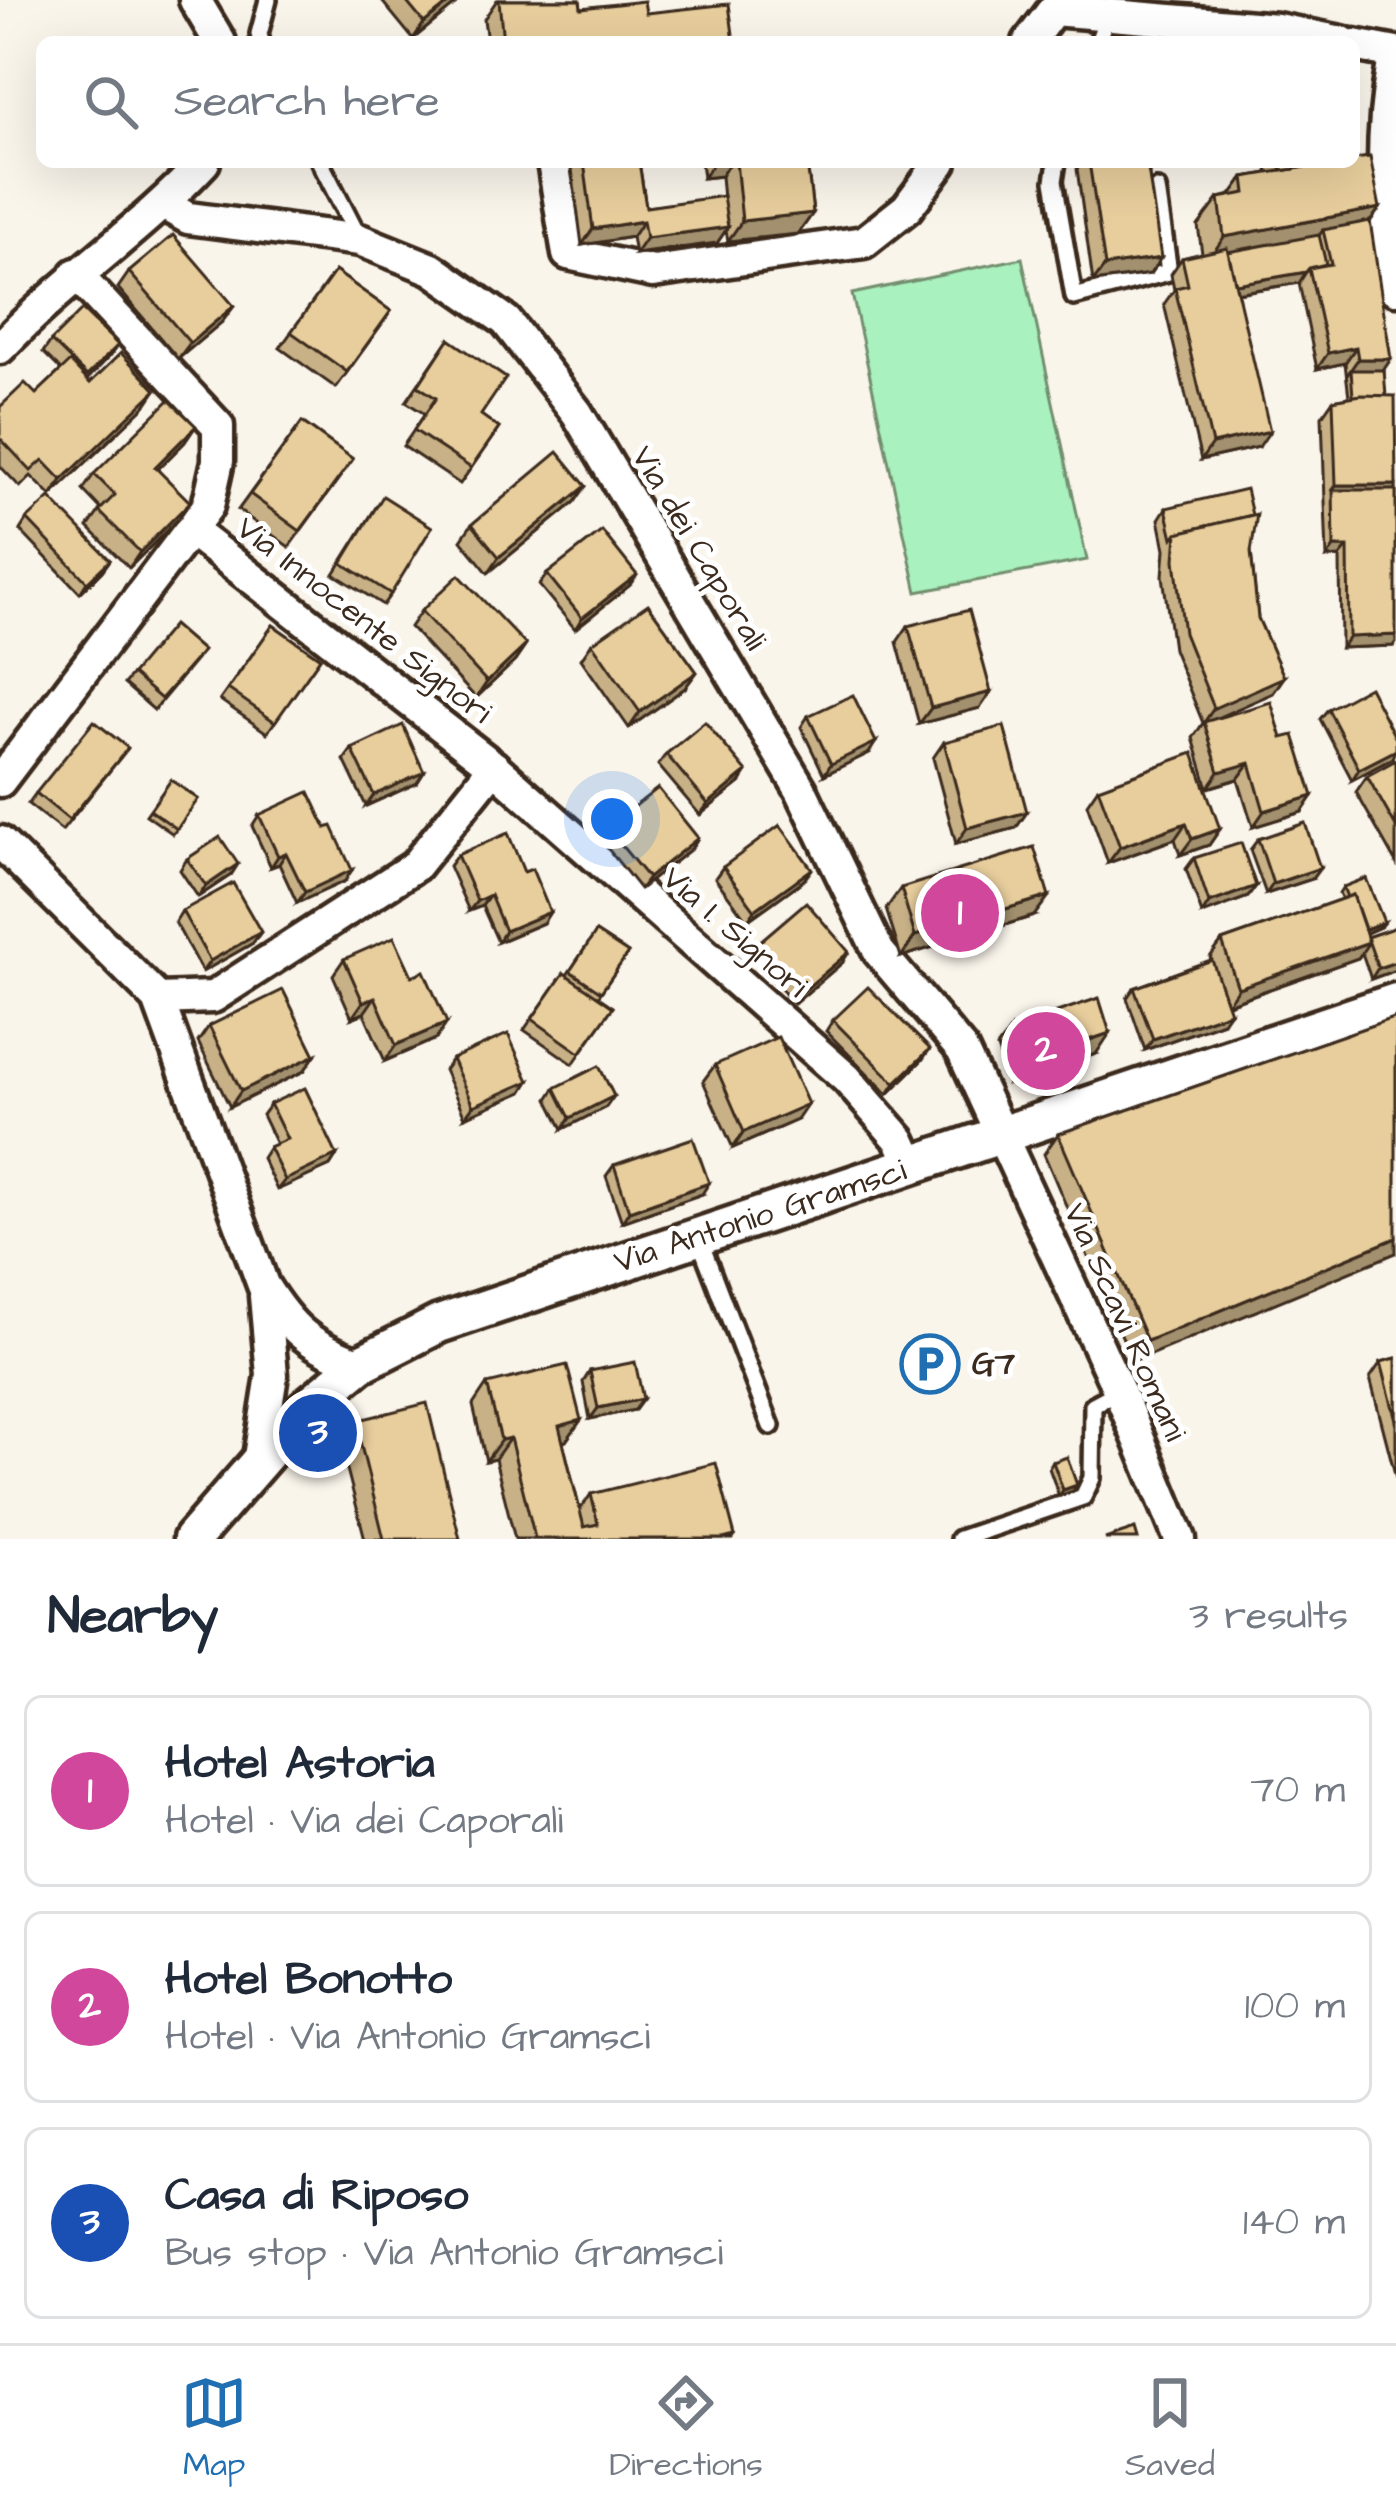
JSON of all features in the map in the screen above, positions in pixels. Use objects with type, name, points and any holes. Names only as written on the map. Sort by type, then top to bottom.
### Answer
[{"type":"street","points":[[195,0],[216,36]]},
{"type":"street","points":[[1032,36],[1050,5],[1312,36]]},
{"type":"street","points":[[1360,45],[1396,53]]},
{"type":"street","points":[[1396,63],[1386,118],[1385,200],[1396,286]]},
{"type":"street","points":[[0,348],[76,274],[165,205],[199,168]]},
{"type":"street","points":[[554,168],[568,254],[652,272],[864,242],[908,208],[937,168]]},
{"type":"street","name":"Via dei Caporali","points":[[165,205],[188,218],[360,240],[432,269],[506,321],[577,413],[801,790],[879,952],[962,1050],[1001,1136]]},
{"type":"street","points":[[0,781],[208,506],[218,460],[218,426],[76,274]]},
{"type":"street","name":"Via Innocente Signori","points":[[190,530],[494,767]]},
{"type":"street","points":[[158,999],[213,997],[415,866],[494,767]]},
{"type":"street","name":"Via I. Signori","points":[[494,767],[847,1079],[900,1140],[912,1166]]},
{"type":"street","points":[[0,842],[158,999],[263,1285],[284,1319],[319,1349],[360,1364]]},
{"type":"street","name":"Via Antonio Gramsci","points":[[192,1539],[306,1408],[360,1364],[439,1324],[1396,1002]]},
{"type":"street","name":"Via Scavi Romani","points":[[1001,1136],[1175,1525]]},
{"type":"street","points":[[259,1457],[272,1375],[263,1285]]},
{"type":"lane","points":[[260,36],[268,0]]},
{"type":"lane","points":[[1100,36],[1109,12]]},
{"type":"lane","points":[[323,168],[360,240]]},
{"type":"lane","points":[[1056,168],[1054,181],[1074,297],[1169,272],[1157,189]]},
{"type":"lane","points":[[698,1236],[771,1426]]},
{"type":"lane","points":[[959,1539],[1083,1497],[1092,1478],[1093,1406],[1119,1391]]},
{"type":"green space","points":[[1022,258],[1087,560],[917,592],[852,294]]},
{"type":"building","points":[[405,0],[453,0],[424,23]]},
{"type":"building","points":[[499,0],[580,0],[581,8],[644,1],[646,13],[729,4],[733,36],[502,36]]},
{"type":"building","points":[[1370,157],[1380,208],[1224,237],[1219,198],[1246,193],[1244,177],[1299,168],[1360,168],[1360,158]]},
{"type":"building","points":[[585,168],[640,168],[646,207],[723,196],[728,227],[646,238],[643,221],[593,229]]},
{"type":"building","points":[[737,168],[808,168],[813,213],[742,221]]},
{"type":"building","points":[[1090,168],[1148,168],[1161,258],[1105,266]]},
{"type":"building","points":[[1370,221],[1391,359],[1358,359],[1356,347],[1328,353],[1309,268],[1331,264],[1323,230]]},
{"type":"building","points":[[173,235],[234,306],[190,343],[129,272]]},
{"type":"building","points":[[1319,235],[1326,264],[1236,284],[1228,252]]},
{"type":"building","points":[[1227,248],[1270,431],[1212,444],[1175,288],[1188,285],[1182,258]]},
{"type":"building","points":[[335,271],[391,311],[347,372],[291,332]]},
{"type":"building","points":[[82,310],[118,345],[87,376],[51,341]]},
{"type":"building","points":[[449,339],[506,378],[481,415],[499,428],[471,468],[414,430],[436,398],[418,386]]},
{"type":"building","points":[[121,353],[156,390],[62,480],[43,460],[31,471],[0,438],[0,407],[25,383],[36,394],[70,362],[90,383]]},
{"type":"building","points":[[1351,370],[1384,370],[1386,396],[1353,396]]},
{"type":"building","points":[[1395,396],[1396,485],[1336,485],[1333,400]]},
{"type":"building","points":[[169,400],[196,426],[155,467],[190,502],[140,552],[99,511],[115,495],[94,474]]},
{"type":"building","points":[[302,422],[353,459],[300,531],[250,494]]},
{"type":"building","points":[[558,452],[586,486],[499,557],[472,524]]},
{"type":"building","points":[[1246,489],[1252,515],[1177,533],[1173,538],[1166,508]]},
{"type":"building","points":[[1333,490],[1396,490],[1396,635],[1349,637],[1348,547],[1334,547]]},
{"type":"building","points":[[383,496],[432,527],[391,594],[342,563]]},
{"type":"building","points":[[50,498],[110,560],[87,582],[27,519]]},
{"type":"building","points":[[1257,514],[1251,552],[1258,618],[1284,677],[1214,708],[1184,633],[1175,560],[1177,533]]},
{"type":"building","points":[[602,531],[637,575],[582,618],[547,574]]},
{"type":"building","points":[[459,575],[526,645],[487,682],[421,611]]},
{"type":"building","points":[[648,604],[697,672],[640,712],[592,643]]},
{"type":"building","points":[[969,610],[991,692],[931,708],[908,626]]},
{"type":"building","points":[[173,625],[203,651],[161,699],[132,674]]},
{"type":"building","points":[[273,625],[320,658],[275,722],[228,689]]},
{"type":"building","points":[[1369,687],[1396,739],[1396,750],[1359,769],[1328,709]]},
{"type":"building","points":[[853,695],[876,742],[831,764],[808,716]]},
{"type":"building","points":[[1271,702],[1282,738],[1294,735],[1313,796],[1264,811],[1250,763],[1219,772],[1204,722]]},
{"type":"building","points":[[94,721],[128,748],[69,820],[36,793]]},
{"type":"building","points":[[705,722],[747,772],[708,804],[666,754]]},
{"type":"building","points":[[403,725],[424,772],[374,795],[352,749]]},
{"type":"building","points":[[1004,726],[1027,812],[967,828],[944,742]]},
{"type":"building","points":[[1193,753],[1220,829],[1192,839],[1186,823],[1120,847],[1098,788]]},
{"type":"building","points":[[1396,760],[1396,827],[1367,776]]},
{"type":"building","points":[[171,780],[198,799],[177,829],[150,810]]},
{"type":"building","points":[[658,788],[698,838],[648,878],[607,828]]},
{"type":"building","points":[[309,792],[326,828],[332,826],[352,870],[305,892],[286,853],[278,856],[259,815]]},
{"type":"building","points":[[1305,823],[1320,868],[1273,884],[1258,839]]},
{"type":"building","points":[[780,825],[812,869],[755,910],[723,867]]},
{"type":"building","points":[[508,833],[524,872],[532,869],[550,912],[505,931],[490,895],[477,901],[457,855]]},
{"type":"building","points":[[220,837],[238,864],[206,886],[187,859]]},
{"type":"building","points":[[1241,843],[1256,886],[1209,903],[1194,858]]},
{"type":"building","points":[[1034,847],[1049,896],[915,936],[901,888]]},
{"type":"building","points":[[1366,878],[1384,922],[1365,929],[1353,895],[1347,897],[1343,887]]},
{"type":"building","points":[[233,883],[261,932],[210,961],[182,911]]},
{"type":"building","points":[[1353,895],[1369,942],[1238,988],[1222,941]]},
{"type":"building","points":[[806,902],[849,952],[801,993],[758,943]]},
{"type":"building","points":[[1396,927],[1396,962],[1378,968],[1367,937]]},
{"type":"building","points":[[596,932],[628,953],[601,992],[570,971]]},
{"type":"building","points":[[394,937],[412,976],[424,971],[447,1023],[396,1045],[375,997],[363,1002],[344,959]]},
{"type":"building","points":[[1212,960],[1230,1012],[1153,1039],[1134,988]]},
{"type":"building","points":[[564,973],[613,1007],[580,1053],[532,1019]]},
{"type":"building","points":[[868,987],[930,1049],[895,1083],[833,1020]]},
{"type":"building","points":[[283,990],[315,1055],[241,1091],[209,1026]]},
{"type":"building","points":[[1099,998],[1110,1033],[1024,1062],[1012,1027]]},
{"type":"building","points":[[1396,1017],[1396,1238],[1147,1341],[1058,1134]]},
{"type":"building","points":[[508,1034],[529,1081],[473,1106],[452,1059]]},
{"type":"building","points":[[778,1037],[808,1104],[744,1132],[715,1065]]},
{"type":"building","points":[[599,1066],[614,1096],[570,1118],[555,1088]]},
{"type":"building","points":[[305,1088],[337,1155],[285,1180],[269,1147],[287,1139],[270,1104]]},
{"type":"building","points":[[693,1138],[709,1183],[629,1211],[614,1165]]},
{"type":"building","points":[[1396,1358],[1396,1420],[1381,1362]]},
{"type":"building","points":[[635,1362],[643,1399],[598,1408],[590,1371]]},
{"type":"building","points":[[567,1365],[581,1420],[559,1426],[584,1527],[598,1524],[591,1494],[716,1463],[735,1536],[532,1539],[510,1438],[501,1440],[487,1384]]},
{"type":"building","points":[[427,1403],[460,1539],[384,1539],[355,1421]]},
{"type":"building","points":[[1067,1457],[1077,1485],[1063,1490],[1053,1462]]},
{"type":"building","points":[[1135,1529],[1138,1539],[1105,1539]]},
{"type":"place","name":"Hotel Astoria","points":[[960,913]]},
{"type":"place","name":"Hotel Bonotto","points":[[1046,1051]]},
{"type":"place","name":"G7","points":[[930,1364]]},
{"type":"place","name":"Casa di Riposo","points":[[318,1433]]}]
